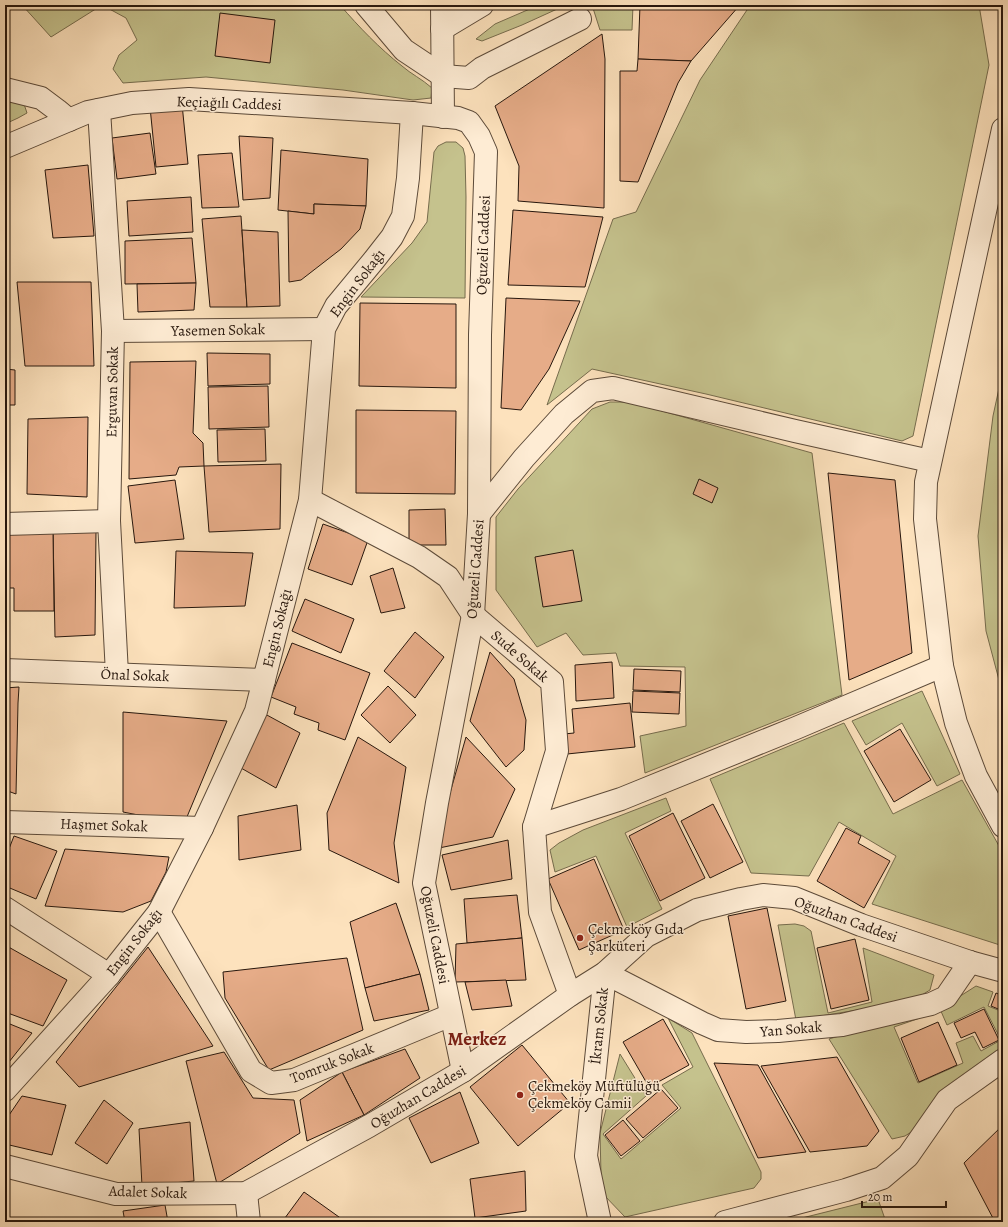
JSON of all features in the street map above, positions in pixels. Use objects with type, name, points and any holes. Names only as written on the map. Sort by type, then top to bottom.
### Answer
[{"type":"street","points":[[366,5],[404,50],[443,76],[469,78],[482,68],[580,19]]},
{"type":"street","points":[[442,5],[443,117]]},
{"type":"street","points":[[442,29],[482,5]]},
{"type":"street","points":[[5,89],[41,98],[69,120]]},
{"type":"street","name":"Keçiağılı Caddesi","points":[[5,147],[88,112],[132,103],[189,99],[412,113]]},
{"type":"street","name":"Erguvan Sokak","points":[[99,110],[113,331],[110,521],[118,674]]},
{"type":"street","name":"Oğuzeli Caddesi","points":[[412,113],[458,118],[470,122],[479,136],[486,152],[480,335],[479,514],[473,615],[437,803],[424,882],[463,1071]]},
{"type":"street","name":"Engin Sokağı","points":[[5,1090],[109,975],[159,912],[202,828],[256,711],[310,500],[324,329],[336,306],[392,237],[403,216],[408,178],[412,113]]},
{"type":"street","points":[[1003,129],[930,461],[926,482],[925,519],[942,666],[956,723],[976,776],[1003,826]]},
{"type":"street","name":"Yasemen Sokak","points":[[113,331],[324,329]]},
{"type":"street","points":[[479,514],[524,458],[564,414],[592,391],[613,388],[930,461]]},
{"type":"street","name":"Sude Sokak","points":[[310,500],[420,558],[448,577],[473,615],[552,682],[557,751],[534,827],[540,912],[570,995]]},
{"type":"street","points":[[5,524],[110,521]]},
{"type":"street","points":[[534,827],[621,799],[796,728],[942,666]]},
{"type":"street","name":"Önal Sokak","points":[[5,670],[264,680]]},
{"type":"street","name":"Haşmet Sokak","points":[[5,822],[202,828]]},
{"type":"street","name":"Oğuzhan Caddesi","points":[[246,1193],[370,1126],[463,1071],[570,995],[604,973],[646,936],[697,910],[763,895],[794,898],[861,925],[1003,972]]},
{"type":"street","points":[[5,908],[109,975]]},
{"type":"street","name":"Tomruk Sokak","points":[[159,912],[251,1071],[271,1083],[294,1080],[451,1015]]},
{"type":"street","name":"Yan Sokak","points":[[604,973],[702,1024],[718,1030],[746,1032],[778,1031],[842,1025],[931,1004],[946,997],[970,962]]},
{"type":"street","name":"İkram Sokak","points":[[600,1222],[586,1156],[604,973]]},
{"type":"street","points":[[725,1222],[846,1190],[882,1178],[908,1156],[947,1100],[1003,1060]]},
{"type":"street","name":"Adalet Sokak","points":[[5,1166],[116,1194],[246,1193]]},
{"type":"street","points":[[246,1193],[250,1222]]},
{"type":"shaded area","points":[[22,5],[102,5],[51,37]]},
{"type":"shaded area","points":[[102,5],[340,5],[385,52],[405,69],[432,88],[431,98],[413,100],[343,90],[206,77],[123,83],[113,69],[119,55],[137,40],[126,18]]},
{"type":"shaded area","points":[[539,5],[566,5],[482,41],[476,39],[495,24]]},
{"type":"shaded area","points":[[592,5],[633,5],[632,30],[600,30]]},
{"type":"shaded area","points":[[789,5],[979,5],[989,65],[913,436],[902,441],[706,394],[592,369],[547,405],[613,219],[636,212],[700,80],[749,7]]},
{"type":"shaded area","points":[[5,98],[24,104],[27,113],[5,124]]},
{"type":"shaded area","points":[[446,142],[456,142],[463,148],[465,156],[465,298],[361,297],[412,243],[427,222],[434,152],[438,146]]},
{"type":"shaded area","points":[[1003,370],[1003,695],[986,631],[978,536],[993,416]]},
{"type":"shaded area","points":[[610,402],[630,402],[812,453],[842,695],[645,773],[640,736],[686,726],[685,667],[620,666],[616,653],[583,655],[566,633],[537,647],[496,590],[496,517],[518,489],[592,409]]},
{"type":"shaded area","points":[[922,691],[960,774],[937,786],[902,723],[866,745],[852,721]]},
{"type":"shaded area","points":[[844,723],[893,814],[962,780],[1003,853],[1003,946],[872,904],[896,856],[839,822],[809,876],[751,873],[710,779]]},
{"type":"shaded area","points":[[666,798],[671,811],[625,833],[662,909],[627,927],[596,856],[555,872],[550,850],[559,843],[583,830]]},
{"type":"shaded area","points":[[795,924],[804,926],[811,931],[828,1013],[872,1002],[863,948],[934,975],[930,990],[915,999],[796,1020],[778,925]]},
{"type":"shaded area","points":[[976,986],[993,992],[988,1006],[1003,1012],[1003,1048],[962,1076],[919,1127],[905,1136],[892,1139],[829,1039],[918,1012],[920,1018],[894,1027],[918,1083],[963,1063],[956,1043],[973,1036],[981,1051],[1001,1040],[984,1007],[947,1025],[940,1009]]},
{"type":"shaded area","points":[[668,1018],[692,1033],[761,1172],[761,1179],[754,1188],[625,1217],[603,1194],[600,1133],[620,1054],[646,1096],[603,1134],[621,1159],[681,1108],[662,1085],[693,1067]]},
{"type":"shaded area","points":[[878,1199],[886,1222],[786,1222]]},
{"type":"building","points":[[640,5],[739,6],[691,61],[638,59]]},
{"type":"building","points":[[220,13],[275,20],[270,63],[215,56]]},
{"type":"building","points":[[602,34],[605,59],[604,208],[518,201],[519,166],[495,106]]},
{"type":"building","points":[[638,59],[691,61],[678,83],[638,182],[620,181],[620,71],[637,71]]},
{"type":"building","points":[[182,104],[188,164],[156,167],[150,107]]},
{"type":"building","points":[[150,133],[156,174],[117,179],[112,138]]},
{"type":"building","points":[[239,136],[273,138],[270,198],[243,200]]},
{"type":"building","points":[[281,150],[368,159],[366,206],[314,204],[314,214],[278,210]]},
{"type":"building","points":[[232,153],[239,207],[202,208],[198,155]]},
{"type":"building","points":[[88,165],[94,236],[53,238],[45,170]]},
{"type":"building","points":[[191,197],[193,232],[129,236],[127,201]]},
{"type":"building","points":[[314,204],[366,206],[360,229],[341,249],[301,280],[289,282],[288,211],[314,214]]},
{"type":"building","points":[[513,210],[603,217],[585,287],[508,285]]},
{"type":"building","points":[[241,216],[247,307],[210,307],[202,219]]},
{"type":"building","points":[[242,230],[278,232],[280,306],[247,307]]},
{"type":"building","points":[[192,238],[196,283],[125,284],[125,241]]},
{"type":"building","points":[[17,282],[91,282],[94,366],[25,366]]},
{"type":"building","points":[[196,283],[194,310],[138,312],[137,284]]},
{"type":"building","points":[[506,298],[580,301],[549,369],[521,410],[501,408]]},
{"type":"building","points":[[360,303],[456,304],[456,388],[359,386]]},
{"type":"building","points":[[207,353],[270,354],[270,384],[208,386]]},
{"type":"building","points":[[196,361],[193,433],[203,443],[204,466],[179,467],[176,475],[129,479],[130,362]]},
{"type":"building","points":[[5,369],[15,370],[15,405],[5,405]]},
{"type":"building","points":[[268,386],[269,427],[209,429],[208,387]]},
{"type":"building","points":[[356,410],[456,411],[455,494],[356,493]]},
{"type":"building","points":[[88,417],[87,497],[27,494],[28,419]]},
{"type":"building","points":[[265,429],[266,461],[218,462],[217,430]]},
{"type":"building","points":[[281,464],[280,529],[209,532],[204,466]]},
{"type":"building","points":[[828,473],[895,480],[912,653],[849,680]]},
{"type":"building","points":[[699,479],[718,488],[712,503],[693,494]]},
{"type":"building","points":[[175,480],[184,539],[135,543],[128,486]]},
{"type":"building","points":[[445,509],[446,545],[409,545],[409,510]]},
{"type":"building","points":[[323,524],[368,540],[352,585],[308,569]]},
{"type":"building","points":[[96,530],[95,635],[55,637],[53,531]]},
{"type":"building","points":[[53,531],[54,611],[14,611],[14,588],[5,588],[5,532]]},
{"type":"building","points":[[573,550],[582,601],[543,607],[535,557]]},
{"type":"building","points":[[176,551],[253,553],[245,606],[174,608]]},
{"type":"building","points":[[393,568],[405,608],[381,613],[370,576]]},
{"type":"building","points":[[305,599],[354,619],[341,653],[292,631]]},
{"type":"building","points":[[415,632],[444,657],[415,698],[384,671]]},
{"type":"building","points":[[292,643],[370,673],[345,740],[318,730],[319,723],[294,714],[296,707],[271,697]]},
{"type":"building","points":[[490,652],[514,679],[526,720],[524,750],[506,767],[470,721]]},
{"type":"building","points":[[612,662],[614,698],[576,701],[575,665]]},
{"type":"building","points":[[634,669],[681,671],[680,692],[633,690]]},
{"type":"building","points":[[388,686],[416,715],[390,743],[361,715]]},
{"type":"building","points":[[19,687],[16,794],[5,790],[5,688]]},
{"type":"building","points":[[633,691],[680,693],[679,714],[632,712]]},
{"type":"building","points":[[630,703],[635,747],[567,754],[564,734],[574,733],[572,709]]},
{"type":"building","points":[[123,712],[227,721],[184,824],[123,812]]},
{"type":"building","points":[[265,714],[300,733],[276,788],[241,768]]},
{"type":"building","points":[[900,729],[931,780],[894,802],[864,751]]},
{"type":"building","points":[[358,737],[406,767],[394,843],[399,883],[329,850],[327,813]]},
{"type":"building","points":[[466,737],[515,789],[493,837],[434,849]]},
{"type":"building","points":[[713,804],[743,862],[710,878],[681,821]]},
{"type":"building","points":[[297,805],[301,850],[239,860],[238,816]]},
{"type":"building","points":[[673,813],[705,878],[660,901],[629,836]]},
{"type":"building","points":[[846,828],[861,836],[858,843],[890,861],[864,908],[817,881]]},
{"type":"building","points":[[14,836],[57,851],[36,899],[5,886],[5,859]]},
{"type":"building","points":[[508,840],[512,879],[451,890],[442,855]]},
{"type":"building","points":[[65,849],[169,857],[166,872],[151,901],[123,912],[45,906]]},
{"type":"building","points":[[594,859],[624,930],[579,950],[548,879]]},
{"type":"building","points":[[517,895],[522,938],[467,943],[464,899]]},
{"type":"building","points":[[396,903],[420,974],[365,988],[350,922]]},
{"type":"building","points":[[767,908],[786,1001],[746,1009],[728,916]]},
{"type":"building","points":[[522,938],[526,980],[455,982],[456,944]]},
{"type":"building","points":[[855,939],[869,1000],[831,1009],[817,948]]},
{"type":"building","points":[[5,945],[67,980],[43,1026],[5,1012]]},
{"type":"building","points":[[148,947],[213,1046],[79,1087],[56,1062]]},
{"type":"building","points":[[347,958],[363,1030],[269,1070],[225,998],[223,972]]},
{"type":"building","points":[[420,974],[429,1010],[374,1021],[365,988]]},
{"type":"building","points":[[506,980],[512,1006],[472,1010],[465,982]]},
{"type":"building","points":[[996,993],[1003,996],[1003,1011],[991,1006]]},
{"type":"building","points":[[984,1009],[999,1040],[983,1048],[975,1032],[961,1038],[954,1023]]},
{"type":"building","points":[[663,1019],[689,1065],[649,1087],[623,1042]]},
{"type":"building","points":[[5,1022],[32,1033],[5,1067]]},
{"type":"building","points":[[938,1022],[957,1065],[919,1082],[901,1038]]},
{"type":"building","name":"Çekmeköy Müftülüğü Çekmeköy Camii","points":[[522,1045],[570,1103],[518,1146],[470,1087]]},
{"type":"building","points":[[405,1049],[420,1078],[364,1115],[342,1072]]},
{"type":"building","points":[[224,1052],[253,1098],[294,1100],[300,1133],[217,1184],[186,1061]]},
{"type":"building","points":[[837,1057],[879,1131],[867,1146],[810,1152],[761,1066]]},
{"type":"building","points":[[714,1063],[758,1065],[806,1152],[758,1158]]},
{"type":"building","points":[[342,1072],[364,1115],[307,1141],[300,1100]]},
{"type":"building","points":[[661,1089],[678,1108],[643,1138],[626,1119]]},
{"type":"building","points":[[460,1092],[479,1143],[431,1163],[409,1118]]},
{"type":"building","points":[[22,1096],[66,1105],[52,1155],[5,1144],[5,1121]]},
{"type":"building","points":[[104,1100],[133,1123],[107,1164],[75,1143]]},
{"type":"building","points":[[623,1120],[640,1141],[621,1156],[605,1135]]},
{"type":"building","points":[[190,1122],[194,1181],[142,1186],[139,1129]]},
{"type":"building","points":[[1003,1125],[1003,1222],[995,1222],[964,1163]]},
{"type":"building","points":[[525,1171],[526,1211],[475,1218],[470,1179]]},
{"type":"building","points":[[304,1192],[346,1222],[282,1222]]},
{"type":"building","points":[[165,1205],[168,1222],[125,1222],[123,1211]]},
{"type":"place","name":"Çekmeköy Gıda Şarküteri","points":[[580,938]]},
{"type":"place","name":"Çekmeköy Müftülüğü Çekmeköy Camii","points":[[520,1095]]},
{"type":"district","name":"Merkez","points":[[477,1039]]}]
